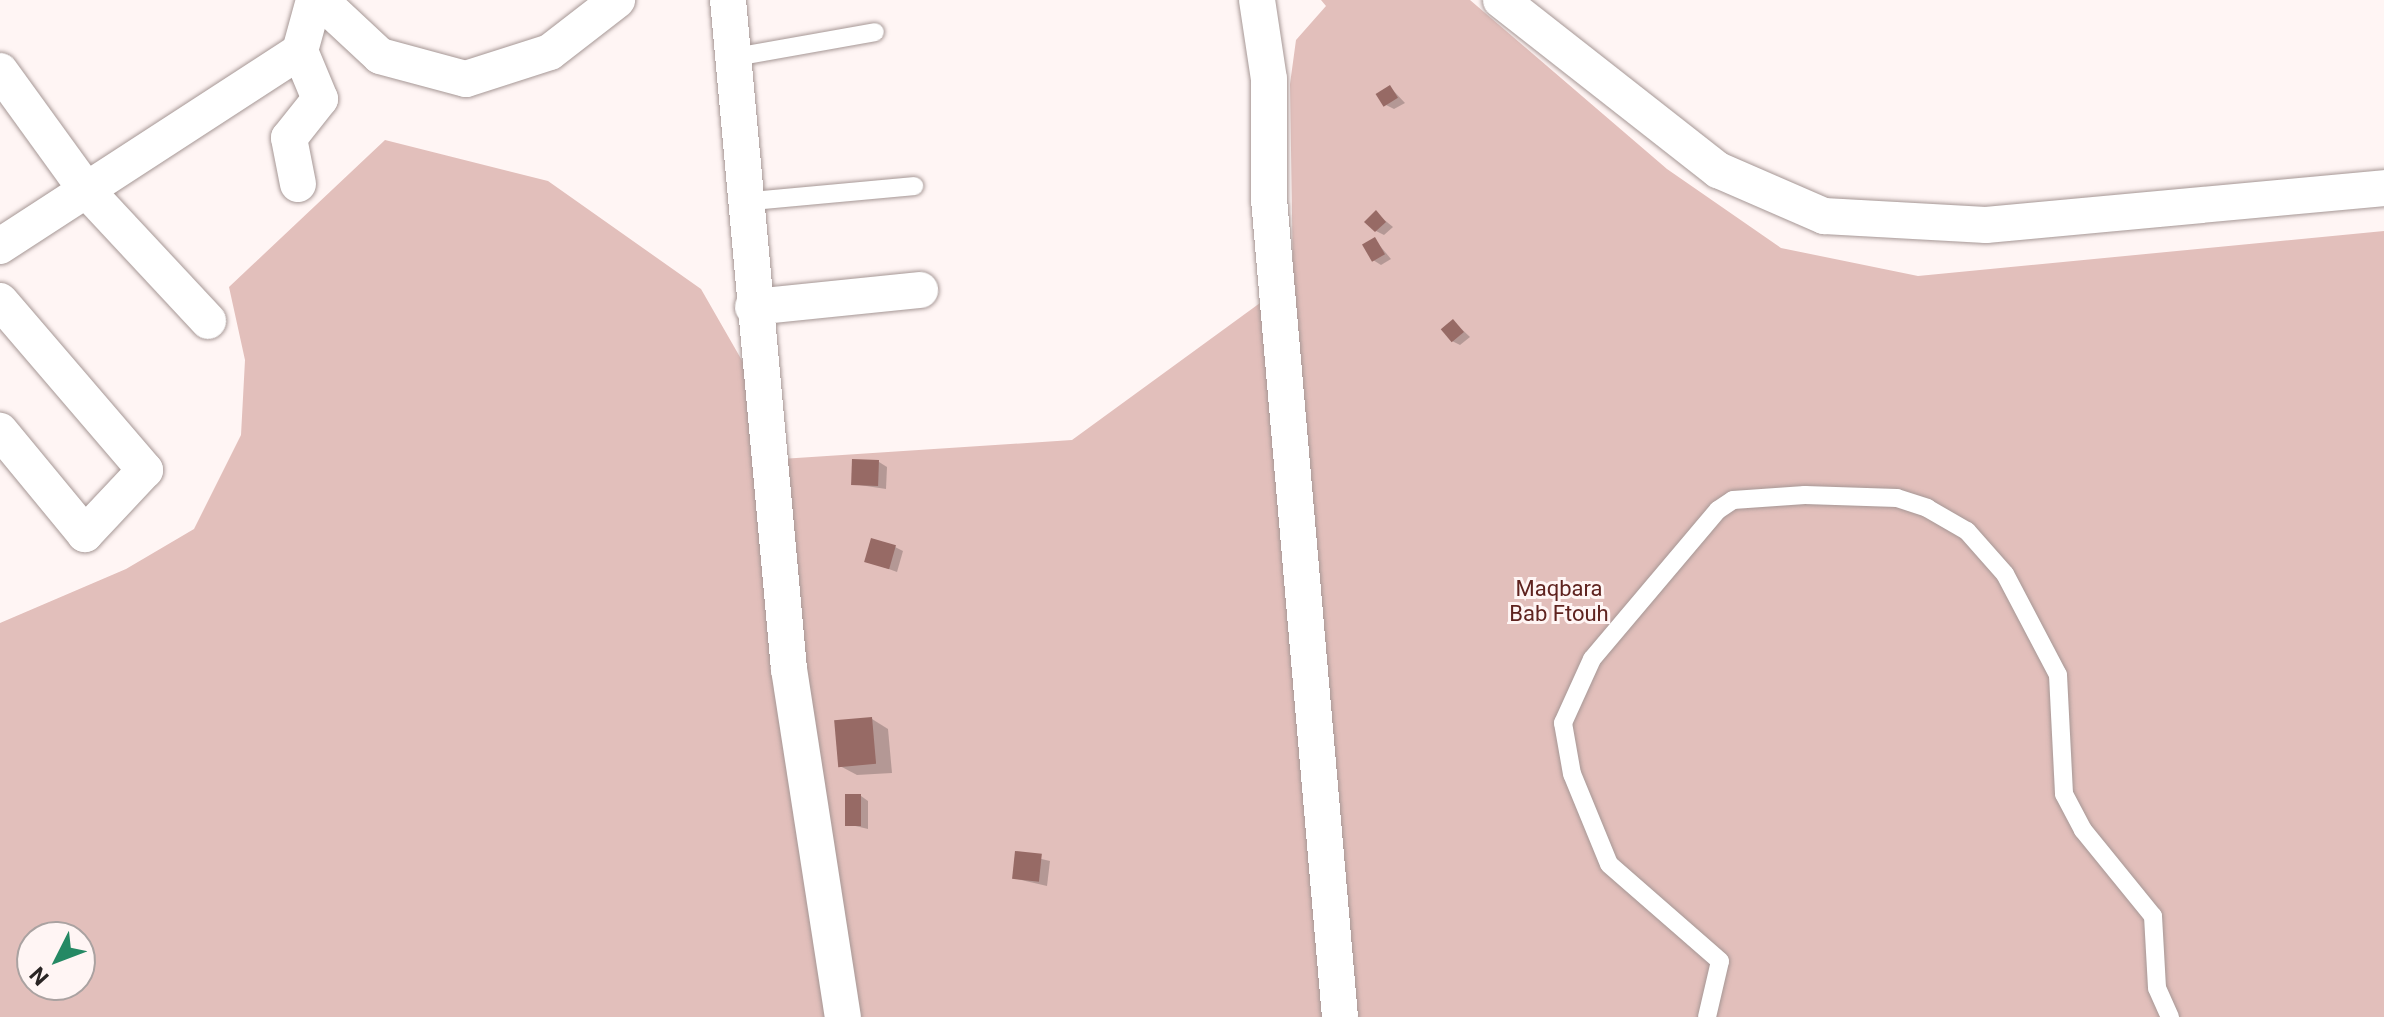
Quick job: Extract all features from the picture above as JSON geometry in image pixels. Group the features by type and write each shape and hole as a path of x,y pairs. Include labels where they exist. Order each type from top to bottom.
{"street":[{"path":"0,246 300,51 317,0 380,56 466,79 550,52 617,0"},
{"path":"728,0 735,57 742,202 789,669 843,1017"},
{"path":"1257,0 1267,58 1270,211 1340,1017"},
{"path":"1501,0 1718,170 1824,216 1986,225 2384,188"},
{"path":"298,184 289,138 320,99 300,51"},
{"path":"0,71 86,190 208,321"},
{"path":"753,307 920,290"},
{"path":"0,301 145,470 85,534 0,431"}],"lane":[{"path":"735,57 875,32"},
{"path":"742,202 914,186"},
{"path":"1707,1017 1720,961 1609,864 1572,774 1563,723 1592,659 1718,510 1733,500 1805,495 1897,498 1927,508 1967,531 2005,574 2058,675 2064,794 2083,830 2153,916 2157,988 2170,1017"}],"green space":[{"name":"Maqbara Bab Ftouh","path":"1321,0 1470,0 1667,169 1781,248 1918,276 2384,231 2384,1017 0,1017 0,623 126,569 194,529 241,435 245,360 229,287 385,140 548,181 701,289 744,364 752,461 1072,440 1293,279 1290,84 1296,40 1326,6"}],"building":[{"path":"1390,85 1398,98 1384,107 1376,94"},
{"path":"1376,210 1386,222 1375,232 1364,222"},
{"path":"1375,237 1385,254 1372,262 1362,244"},
{"path":"1453,319 1464,332 1452,342 1441,329"},
{"path":"852,459 879,460 878,486 851,485"},
{"path":"871,538 896,545 889,569 864,562"},
{"path":"872,717 876,764 838,767 834,720"},
{"path":"845,794 861,794 861,826 845,826"},
{"path":"1015,851 1042,854 1039,882 1012,879"}]}
